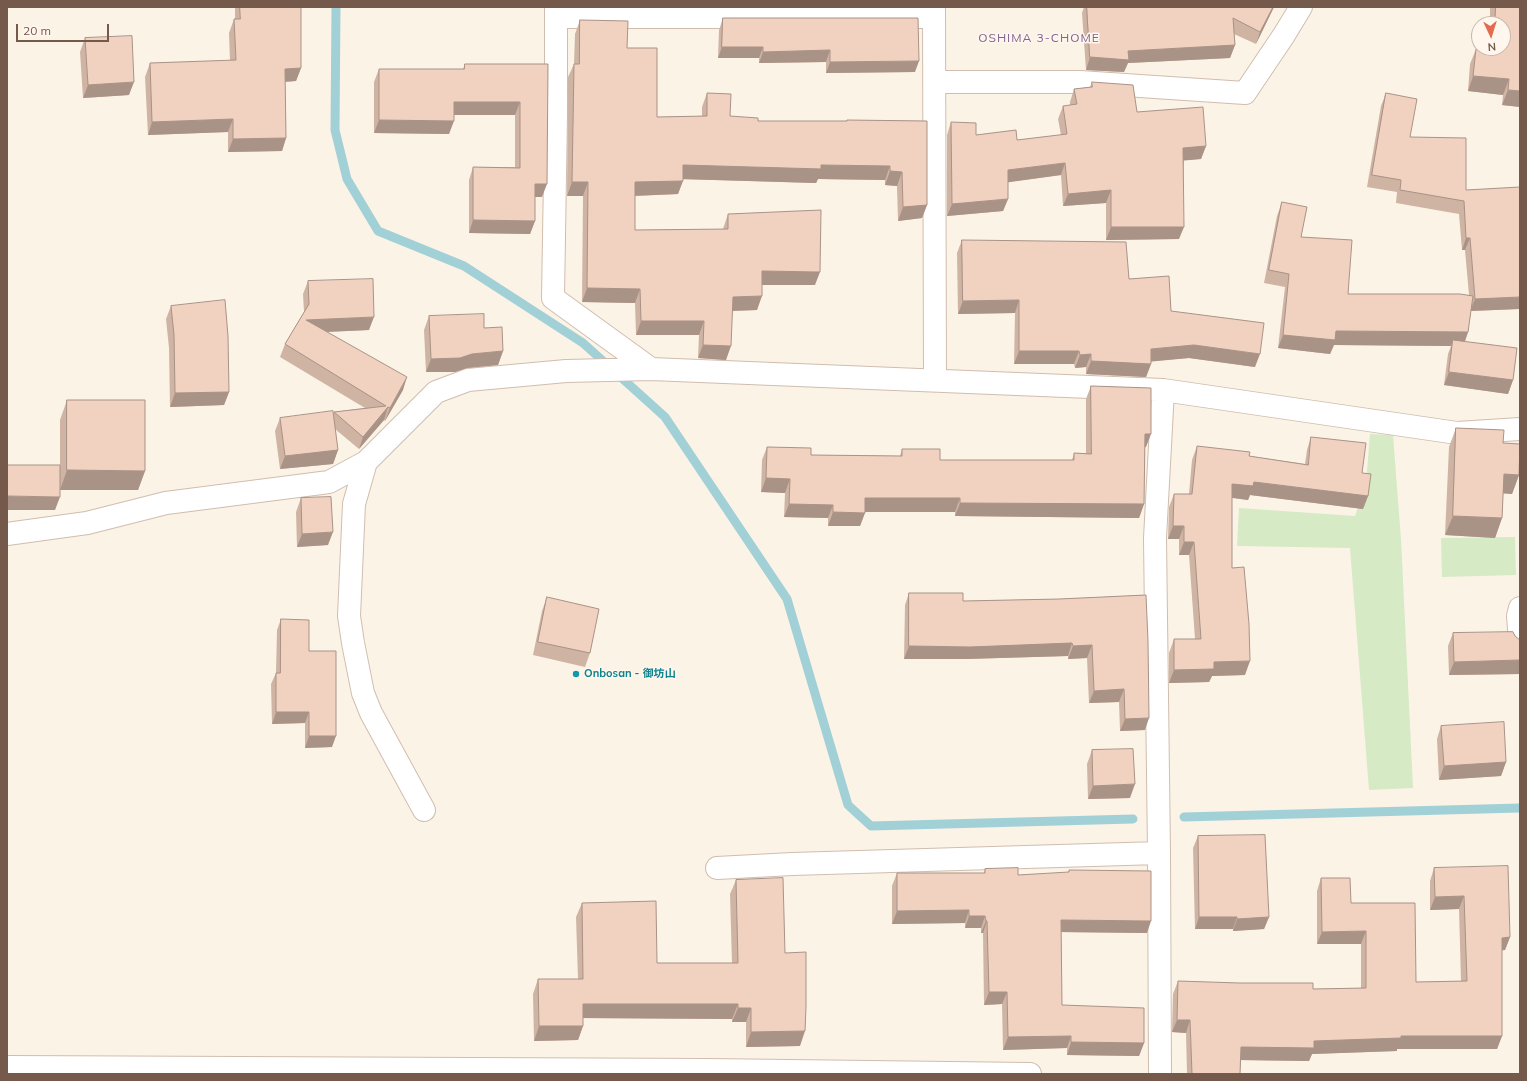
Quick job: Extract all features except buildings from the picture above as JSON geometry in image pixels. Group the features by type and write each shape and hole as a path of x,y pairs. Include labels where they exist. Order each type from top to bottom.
{"street":[{"path":"934,82 1080,82 1245,93 1284,35 1300,7"},
{"path":"651,369 553,298 556,12 934,12 935,380"},
{"path":"7,534 87,523 166,503 329,482 366,462 436,392 468,380 566,372 651,369 1163,390 1457,433 1520,428"},
{"path":"1160,1074 1155,538 1163,390"},
{"path":"366,462 354,504 349,616 353,643 362,692 371,713 424,810"},
{"path":"1520,608 1518,616 1520,642"},
{"path":"717,868 792,864 1159,853"},
{"path":"7,1067 709,1070 1030,1074"}],"green space":[{"path":"1370,434 1393,435 1401,539 1413,788 1369,790 1350,548 1237,546 1239,508 1355,516 1366,484"},
{"path":"1515,537 1516,575 1442,577 1441,538"}],"waterway":[{"path":"336,7 335,130 347,179 378,231 464,266 583,343 665,417 787,599 848,805 871,826 1133,819"},
{"path":"1184,817 1520,808"}],"place":[{"name":"Onbosan - 御坊山","path":"576,674"}],"district":[{"name":"OSHIMA 3-CHOME","path":"1039,38"}]}
